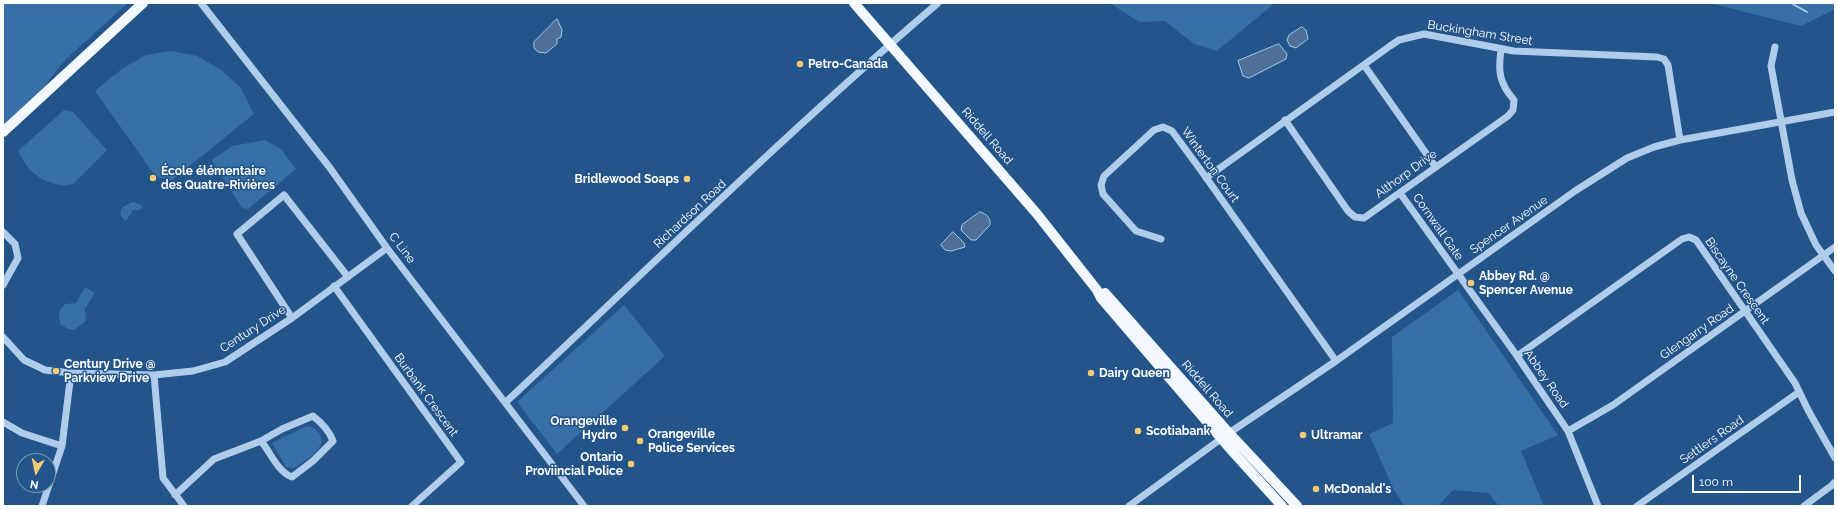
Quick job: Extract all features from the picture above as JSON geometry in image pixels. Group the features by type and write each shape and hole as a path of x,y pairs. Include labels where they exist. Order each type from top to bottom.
{"main road":[{"path":"3,132 143,3"},
{"name":"Riddell Road","path":"854,3 1037,214 1098,290 1101,298 1226,436 1297,506"},
{"name":"Riddell Road","path":"1226,436 1282,506"}],"street":[{"name":"C Line","path":"202,3 330,168 387,248 584,506"},
{"name":"Richardson Road","path":"506,402 712,208 890,44 938,3"},
{"name":"Buckingham Street","path":"1206,178 1285,120 1399,40 1424,34 1457,39 1501,50 1538,53 1657,57 1664,59 1668,65 1680,140"},
{"path":"1775,47 1771,66 1792,180 1801,213 1809,232 1823,256 1835,271"},
{"name":"Althorp Drive","path":"1285,120 1348,212 1354,217 1364,218 1435,166 1508,116 1513,110 1514,100 1505,90 1501,81 1501,50"},
{"path":"1364,65 1435,166"},
{"name":"Spencer Avenue","path":"1129,506 1226,436 1336,361 1610,167 1649,148 1680,140 1835,112"},
{"name":"Winterton Court","path":"1161,239 1136,231 1103,194 1101,185 1104,176 1154,130 1163,127 1172,131 1336,361"},
{"name":"Cornwall Gate","path":"1400,193 1458,275"},
{"path":"292,318 237,234 284,195 348,276"},
{"path":"3,232 15,244 18,258 3,285"},
{"name":"Biscayne Crescent","path":"1517,356 1682,239 1689,237 1696,240 1779,359 1835,458"},
{"name":"Glengarry Road","path":"1568,431 1613,405 1746,312 1835,247"},
{"name":"Century Drive","path":"3,337 24,360 45,370 71,373 154,375 193,371 226,362 292,318 387,248"},
{"name":"Abbey Road","path":"1458,275 1517,356 1568,431 1598,506"},
{"name":"Burbank Crescent","path":"334,286 461,462 412,506"},
{"path":"42,506 62,446 71,373"},
{"path":"154,375 163,478 184,506"},
{"name":"Settlers Road","path":"1638,506 1799,392"},
{"path":"175,495 214,459 261,441 287,426 313,416 322,423 333,441 313,461 292,477 285,474 276,465 269,451 261,441"},
{"path":"3,422 22,433 62,446"},
{"path":"1804,506 1835,482"}],"shaded area":[{"path":"3,3 128,3 66,59 3,138"},
{"path":"1110,3 1275,3 1217,51 1194,44 1165,21 1139,22"},
{"path":"1710,3 1835,3 1835,9 1801,26"},
{"path":"557,19 562,30 561,37 557,39 557,44 546,53 538,52 534,48 534,42"},
{"path":"1302,27 1306,30 1308,39 1296,48 1290,46 1287,40 1289,35"},
{"path":"1279,44 1287,54 1286,59 1249,78 1243,76 1238,61"},
{"path":"171,51 197,56 220,69 241,88 254,114 172,180 156,177 95,91 123,68 146,55"},
{"path":"64,110 73,112 107,150 74,183 69,185 58,185 42,179 32,172 24,163 18,151"},
{"path":"265,140 281,149 296,169 248,209 242,208 212,160 232,146"},
{"path":"133,202 141,205 142,207 140,210 133,210 126,221 121,216 121,211 123,207"},
{"path":"980,212 988,216 990,225 976,240 971,240 961,230 962,225"},
{"path":"953,232 964,243 965,247 951,251 945,250 941,245"},
{"path":"85,287 95,293 85,309 86,321 74,330 68,329 60,324 59,312 65,304 76,303"},
{"path":"1458,290 1558,435 1521,451 1544,506 1499,506 1488,493 1453,490 1438,506 1404,506 1393,488 1369,434 1393,423 1392,337"},
{"path":"624,305 665,356 557,454 517,402"},
{"path":"306,426 310,426 319,433 321,443 319,448 309,458 295,468 286,467 272,443"}],"waterway":[{"path":"1791,3 1807,12"}],"place":[{"name":"Petro-Canada","path":"800,64"},
{"name":"École élémentaire des Quatre-Rivières","path":"153,178"},
{"name":"Bridlewood Soaps","path":"687,179"},
{"name":"Abbey Rd. @ Spencer Avenue","path":"1471,283"},
{"name":"Century Drive @ Parkview Drive","path":"56,371"},
{"name":"Dairy Queen","path":"1091,373"},
{"name":"Orangeville Hydro","path":"625,428"},
{"name":"Scotiabank","path":"1138,431"},
{"name":"Ultramar","path":"1303,435"},
{"name":"Orangeville Police Services","path":"640,441"},
{"name":"Ontario Proviincial Police","path":"631,464"},
{"name":"McDonald's","path":"1316,489"}]}
